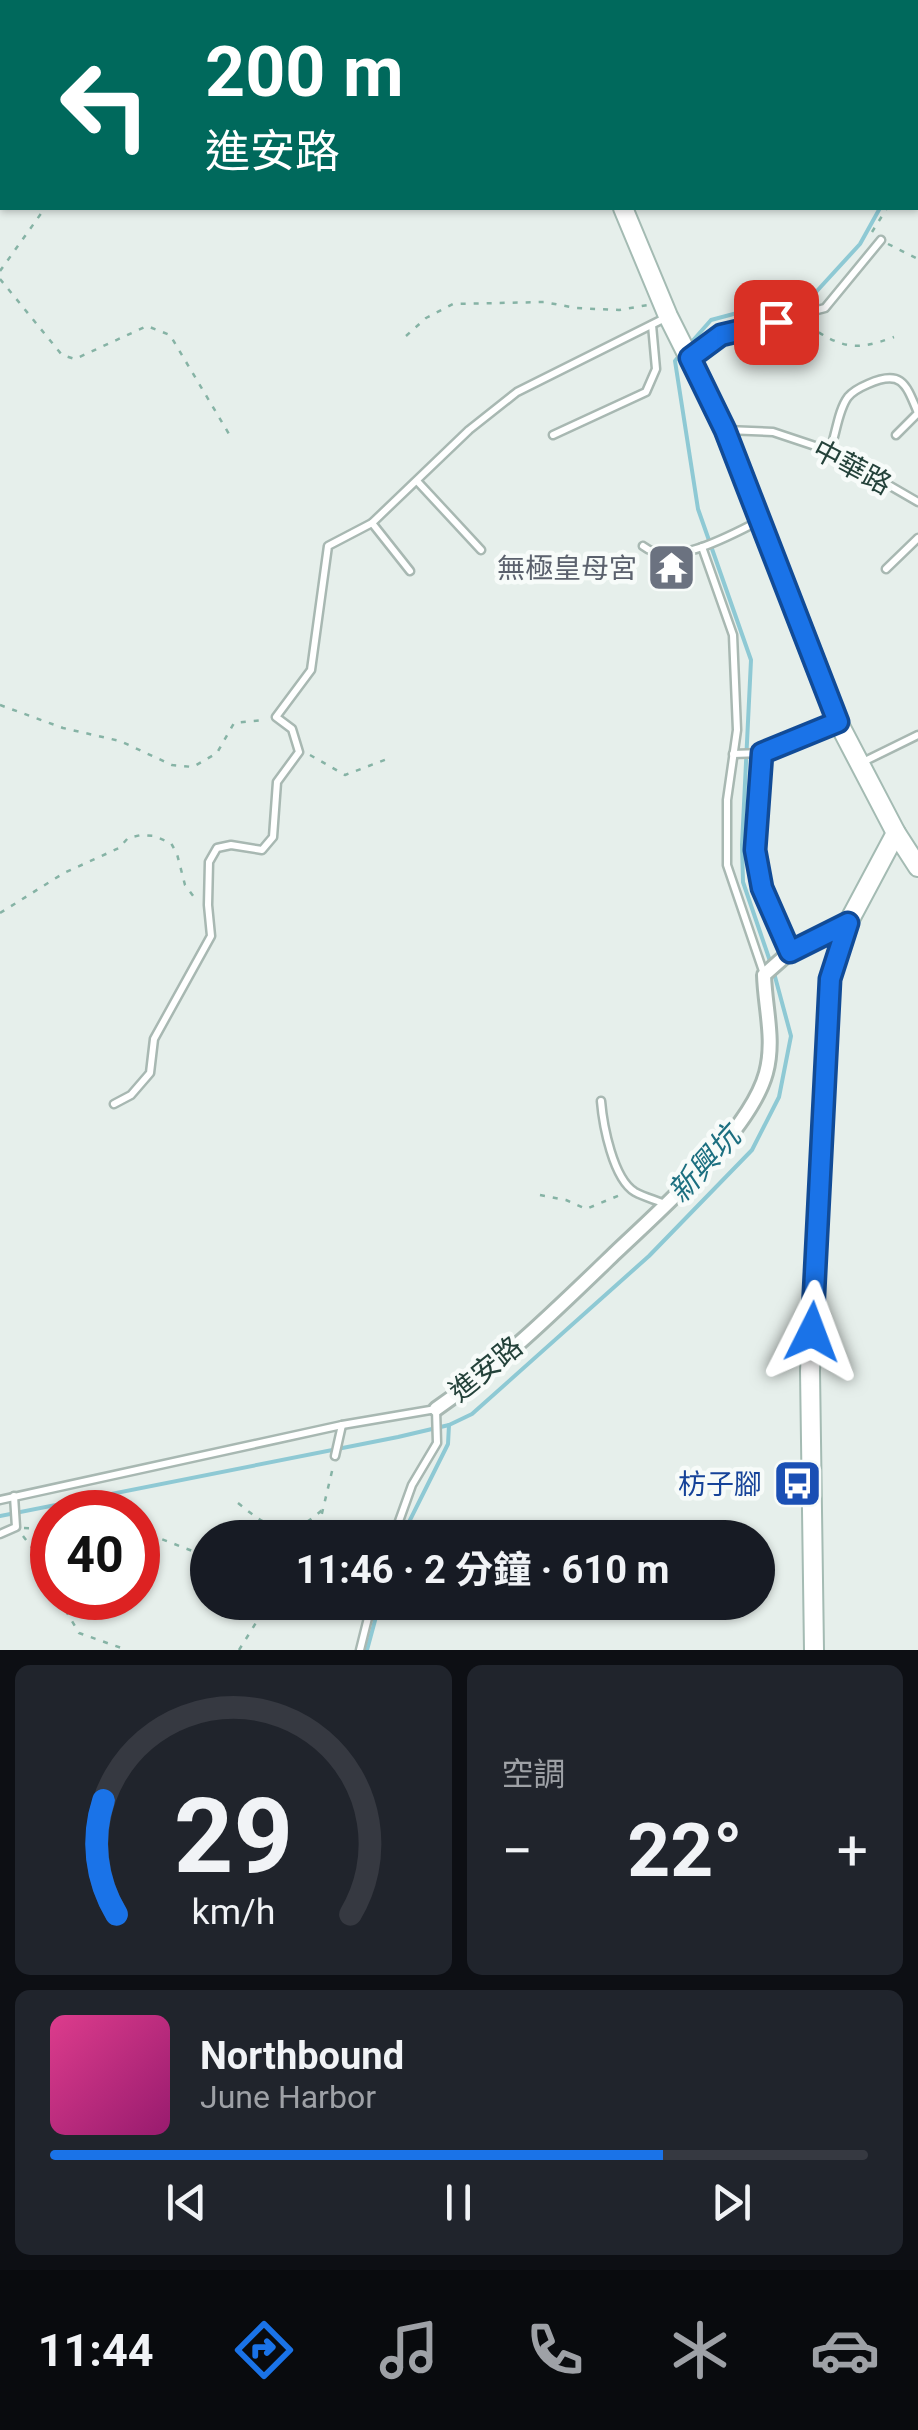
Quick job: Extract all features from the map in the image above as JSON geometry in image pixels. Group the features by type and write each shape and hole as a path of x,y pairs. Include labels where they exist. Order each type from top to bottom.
{"street":[{"path":"624,210 661,314 679,336 725,430 838,722 918,867"},
{"path":"814,1650 810,1371 830,979 848,923 896,833"},
{"path":"764,975 790,952 848,923"},
{"name":"進安路","path":"436,1409 476,1382 666,1204 734,1132 765,1078 772,1045 764,975"}],"lane":[{"path":"689,356 721,335 825,308 881,240"},
{"path":"552,435 646,392 656,369 661,314"},
{"path":"114,1104 131,1096 150,1072 154,1039 211,936 209,862 217,848 232,845 262,850 273,836 278,782 299,752 292,728 276,718 310,670 328,546 372,523 469,430 517,392 661,314"},
{"path":"830,451 848,396 890,377 907,386 918,413 896,435"},
{"name":"中華路","path":"725,430 773,432 830,451 918,502"},
{"path":"417,481 481,550"},
{"path":"643,546 650,551 672,553 702,547 760,520"},
{"path":"372,523 410,571"},
{"path":"886,569 918,538"},
{"path":"702,547 732,635 737,730 727,800 727,865 764,975"},
{"path":"734,754 762,753 838,722"},
{"path":"859,764 918,735"},
{"path":"762,753 755,850 762,888 790,952"},
{"path":"600,1101 612,1152 631,1190 666,1204"},
{"path":"399,1520 412,1484 436,1443 436,1409"},
{"name":"進安路","path":"0,1500 342,1425 436,1409"},
{"path":"335,1456 342,1425"},
{"path":"0,1534 16,1527 14,1496"},
{"path":"360,1650 368,1620"}],"path":[{"path":"0,271 44,210"},
{"path":"881,240 918,259"},
{"path":"0,279 62,354 76,359 147,326 170,335 232,439"},
{"path":"406,336 426,318 453,304 544,302 661,314"},
{"path":"797,317 817,332 850,347 864,348 894,337"},
{"path":"0,705 62,728 120,742 172,764 192,767 218,753 234,722 276,718"},
{"path":"299,752 315,756 345,775 387,759"},
{"path":"0,913 64,872 119,848 128,838 141,836 171,843 185,885 198,902 208,905"},
{"path":"540,1195 586,1209 631,1190"},
{"path":"320,1520 335,1456"},
{"path":"238,1504 264,1525 280,1529 294,1529 322,1510"},
{"path":"16,1527 30,1528"},
{"path":"16,1527 30,1545"},
{"path":"160,1538 190,1550"},
{"path":"71,1620 78,1633 127,1650"},
{"path":"239,1650 257,1620"}],"waterway":[{"name":"新興坑","path":"689,345 711,320 816,292 860,244 879,210"},
{"name":"新興坑","path":"679,356 675,361 698,509 751,660 743,882 771,964"},
{"name":"新興坑","path":"0,1516 398,1437 449,1425 472,1414 649,1256 752,1150 779,1097 791,1036 774,973"},
{"path":"410,1520 448,1444 449,1425"},
{"path":"367,1650 375,1620"}],"place":[{"name":"無極皇母宮","path":"672,568"},
{"name":"枋子腳","path":"797,1484"}],"route":[{"path":"776,322 721,335 690,358 725,430 838,722 762,753 755,850 762,888 790,952 848,923 830,979 812,1332"}]}
